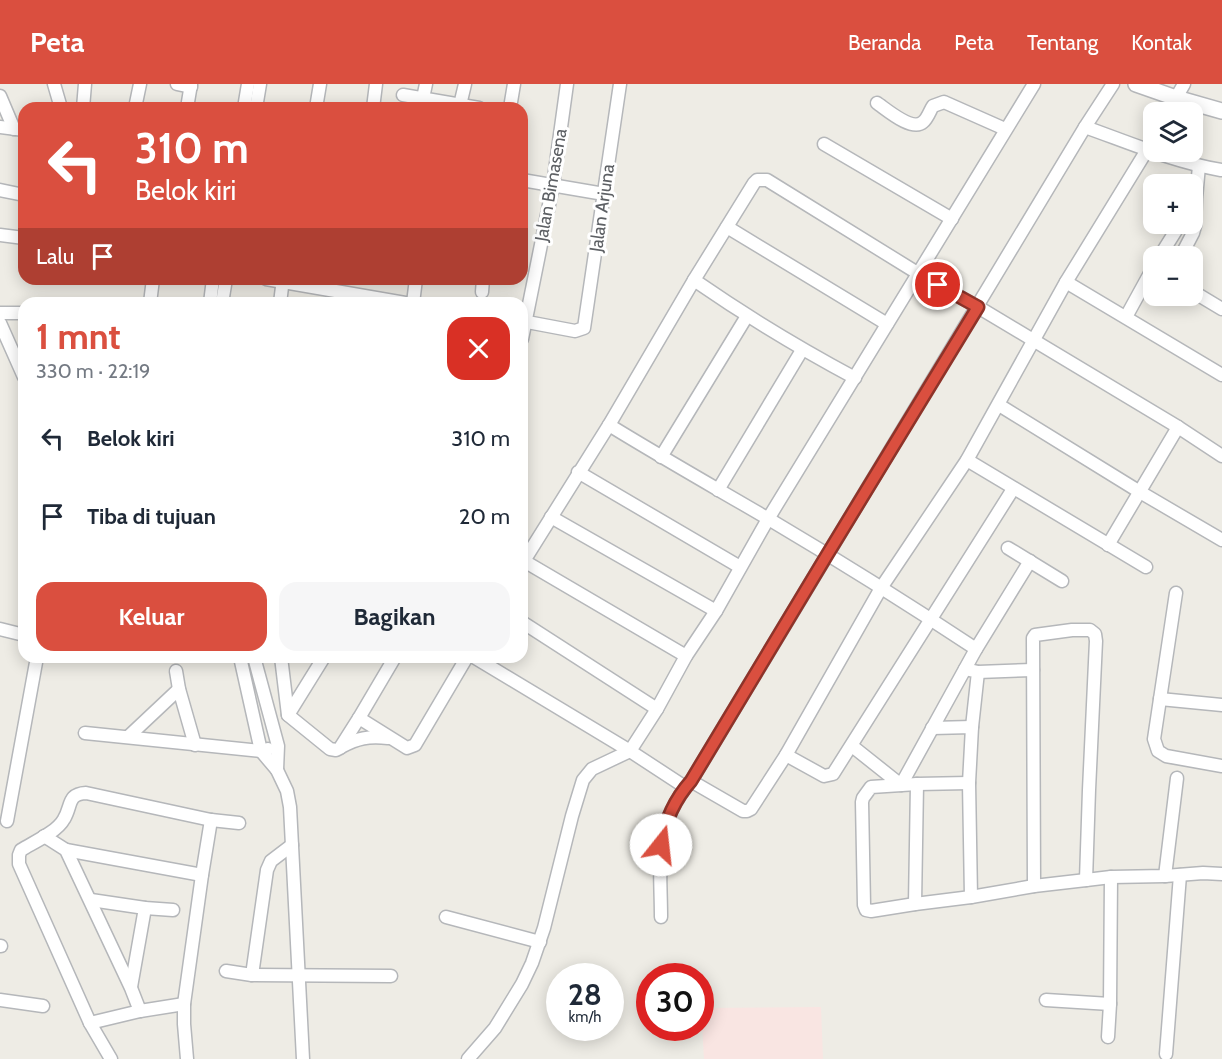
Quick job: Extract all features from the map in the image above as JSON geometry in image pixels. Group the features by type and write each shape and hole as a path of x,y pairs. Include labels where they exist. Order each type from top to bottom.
{"street":[{"path":"54,84 59,102"},
{"path":"84,102 85,84"},
{"path":"136,102 140,84"},
{"path":"177,84 191,85 188,102"},
{"path":"245,102 248,84"},
{"path":"257,102 260,84"},
{"path":"317,102 320,84"},
{"path":"374,102 376,84"},
{"path":"423,98 426,84"},
{"path":"461,102 465,84"},
{"path":"511,102 514,84"},
{"name":"Jalan Bimasena","path":"528,302 553,185 567,84"},
{"name":"Jalan Arjuna","path":"528,322 575,331 584,328 620,84"},
{"path":"468,1059 495,1028 522,984 540,942 583,780 592,769 630,751 657,709 686,656 716,611 768,519 1034,84"},
{"path":"661,917 661,845 664,828 672,810 1113,84"},
{"path":"1136,84 1222,111"},
{"path":"1176,98 1184,84"},
{"path":"403,94 444,102"},
{"path":"0,96 18,128"},
{"path":"877,103 910,124 916,125 924,122 933,105 944,102 1005,129"},
{"path":"0,127 18,130"},
{"path":"1085,127 1143,149"},
{"path":"824,144 952,219"},
{"path":"484,663 688,784 742,811 751,809 786,755 881,588 968,460 1066,282 1143,157"},
{"path":"1186,162 1221,170"},
{"path":"1198,174 1199,166"},
{"path":"528,555 757,180 767,180 919,274 1178,427 1222,456"},
{"path":"528,181 604,194"},
{"path":"0,190 18,194"},
{"path":"727,227 887,324"},
{"path":"0,235 18,237"},
{"path":"694,280 802,350 855,378"},
{"path":"1066,282 1222,375"},
{"path":"305,285 372,297"},
{"path":"1126,317 1143,286"},
{"path":"1203,298 1222,309"},
{"path":"0,313 18,314"},
{"path":"661,457 747,316"},
{"path":"0,322 18,362"},
{"path":"718,490 802,350"},
{"path":"999,405 1222,540"},
{"path":"609,425 827,555 976,649"},
{"path":"1108,545 1178,427"},
{"path":"968,460 1146,567"},
{"path":"578,472 740,567"},
{"path":"786,755 824,776 833,774 1013,489"},
{"path":"551,517 716,611"},
{"path":"1008,548 1062,581"},
{"path":"971,897 969,783 972,727 971,670 976,649 1030,561"},
{"path":"528,566 686,656"},
{"path":"1176,593 1154,739 1158,751 1166,756 1222,766"},
{"path":"528,626 657,709"},
{"path":"0,629 18,633"},
{"path":"1034,886 1032,641 1034,636 1072,630 1090,630 1094,632 1096,641 1086,880"},
{"path":"7,821 36,663"},
{"path":"241,663 261,751 278,770 290,807 303,1059"},
{"path":"256,663 278,746 278,770"},
{"path":"282,663 288,715 330,749 336,750 369,736 392,738"},
{"path":"288,715 320,663"},
{"path":"340,748 391,663"},
{"path":"359,718 408,748 415,745 463,663"},
{"path":"971,670 1033,670"},
{"path":"901,784 932,728 971,670"},
{"path":"176,671 195,745"},
{"path":"129,736 179,689"},
{"path":"1160,699 1222,703"},
{"path":"932,728 972,727"},
{"path":"85,733 261,751 278,746"},
{"path":"852,746 901,784"},
{"path":"1165,876 1177,778"},
{"path":"969,783 871,787 862,802 864,905 866,910 1086,880 1203,873 1222,874"},
{"path":"915,904 918,784"},
{"path":"111,1059 90,1023 19,864 21,850 57,827 64,819 74,796 82,794 211,820 238,823"},
{"path":"187,1059 184,1004 211,820"},
{"path":"44,836 66,850 202,875"},
{"path":"252,975 267,870 271,861 292,845"},
{"path":"66,850 91,900 140,1011"},
{"path":"1166,1054 1180,875"},
{"path":"1108,1037 1112,878"},
{"path":"91,900 173,910"},
{"path":"131,988 145,908"},
{"path":"446,917 540,942"},
{"path":"226,971 252,975 391,976"},
{"path":"0,1000 43,1006"},
{"path":"1046,1000 1110,1004"},
{"path":"90,1023 140,1011 184,1004"}],"shaded area":[{"path":"821,1007 823,1059 704,1059 703,1041 714,1041 714,1008"}],"route":[{"path":"661,845 664,828 672,810 978,307 938,285"}]}
